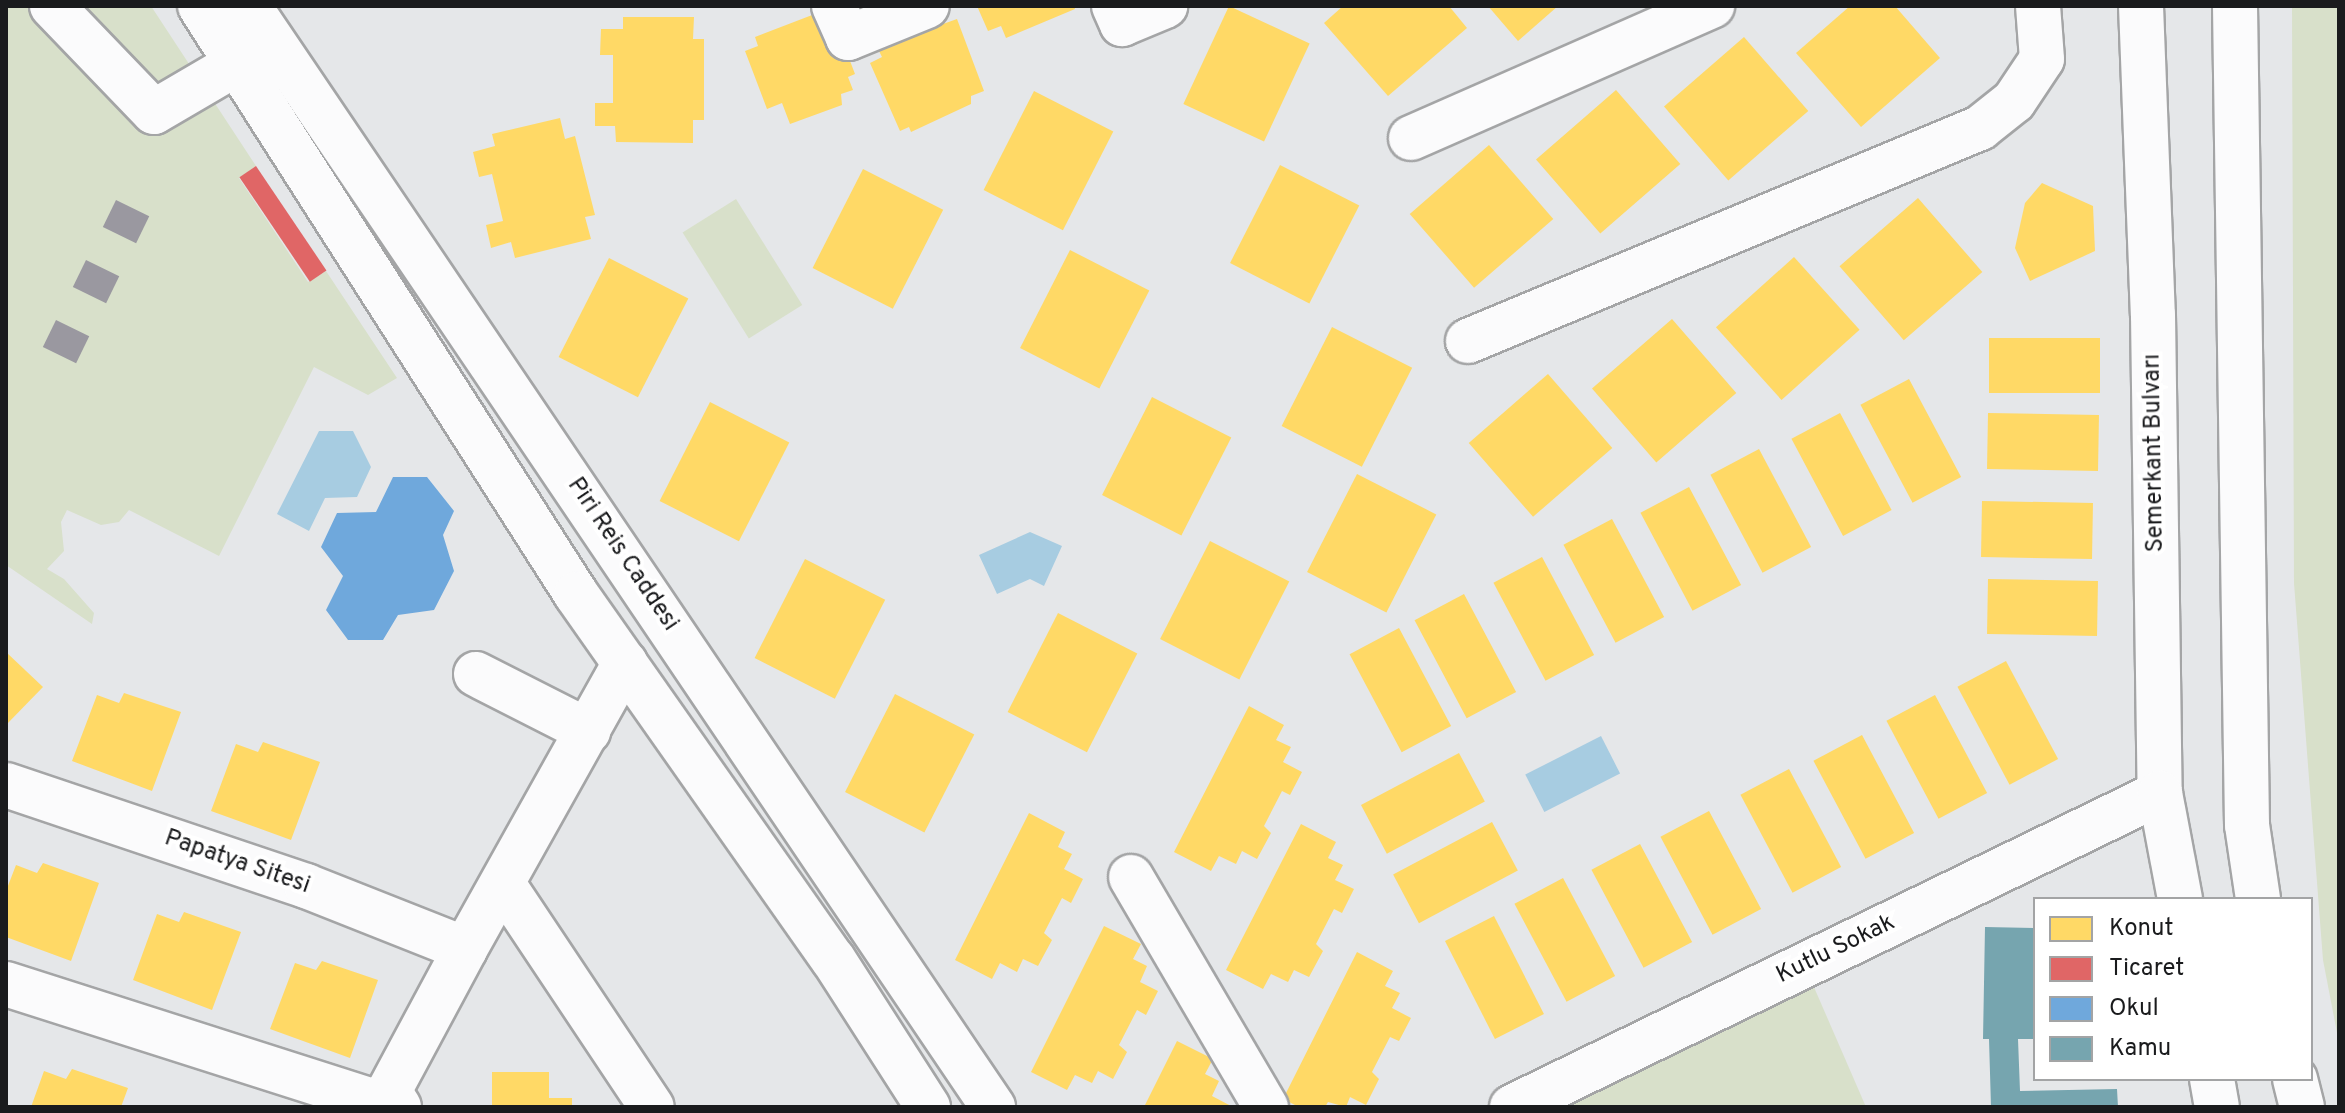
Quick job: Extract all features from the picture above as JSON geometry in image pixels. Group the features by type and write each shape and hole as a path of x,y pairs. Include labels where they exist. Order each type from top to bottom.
{"street":[{"path":"52,6 154,112 236,64"},
{"path":"200,6 625,663 833,959 928,1107"},
{"name":"Piri Reis Caddesi","path":"249,6 993,1107"},
{"path":"834,6 848,38 927,6"},
{"path":"1114,6 1122,24 1165,6"},
{"path":"1411,138 1712,6"},
{"path":"1468,341 1980,128 2014,101 2042,59 2038,6"},
{"name":"Semerkant Bulvarı","path":"2141,6 2153,315 2160,793 2180,897"},
{"path":"2235,6 2247,825 2258,897"},
{"path":"6,984 388,1102 465,949 625,663"},
{"path":"476,674 588,731"},
{"name":"Papatya Sitesi","path":"6,785 306,886 465,949"},
{"name":"Kutlu Sokak","path":"1520,1105 2160,793"},
{"path":"1131,877 1266,1107"},
{"path":"503,884 652,1107"},
{"path":"2212,1081 2217,1107"},
{"path":"2296,1081 2302,1107"}],"green space":[{"path":"6,6 151,6 256,166 239,178 308,282 326,271 397,378 368,395 314,367 219,556 129,510 119,522 101,525 67,510 61,522 64,551 47,569 64,579 94,613 92,624 6,565"},
{"path":"2292,6 2339,6 2339,1043 2323,960 2294,583"},
{"path":"736,199 802,305 749,338 683,232"},
{"path":"1810,978 1866,1107 1569,1107"}],"water":[{"path":"319,431 353,431 371,467 357,497 325,498 309,531 277,514"},
{"path":"1030,532 1062,546 1044,586 1030,579 997,594 979,555"},
{"path":"1601,736 1620,773 1544,812 1525,775"}],"building: Konut":[{"path":"977,6 1074,6 1075,9 1006,38 1001,26 988,31"},
{"path":"1229,6 1310,44 1264,141 1183,104"},
{"path":"1343,6 1449,6 1467,28 1388,96 1324,23"},
{"path":"1488,6 1558,6 1518,41"},
{"path":"1850,6 1895,6 1940,58 1861,127 1796,53"},
{"path":"820,12 834,19 855,74 848,77 853,90 841,94 842,105 790,124 782,103 767,109 745,51 758,46 755,37"},
{"path":"623,17 694,17 693,39 704,39 704,120 693,120 693,143 616,142 615,126 595,126 595,103 613,103 613,55 600,55 601,29 623,29"},
{"path":"937,17 943,24 957,19 984,91 971,96 971,104 911,132 909,127 900,131 870,63 882,57 876,45"},
{"path":"1744,37 1808,111 1728,181 1664,107"},
{"path":"1616,90 1680,164 1600,234 1536,160"},
{"path":"1034,91 1113,131 1063,230 984,190"},
{"path":"560,118 565,139 575,136 595,215 585,217 591,239 515,258 511,242 491,248 486,225 503,221 492,174 479,177 473,152 495,146 492,134"},
{"path":"1489,145 1553,219 1474,288 1410,214"},
{"path":"1280,165 1359,205 1309,303 1230,263"},
{"path":"863,169 943,210 893,309 813,268"},
{"path":"2042,183 2093,206 2095,251 2030,281 2015,248 2025,203"},
{"path":"1918,198 1982,272 1904,340 1840,266"},
{"path":"1070,250 1149,290 1099,388 1020,348"},
{"path":"1794,257 1860,330 1782,400 1716,327"},
{"path":"609,258 688,298 638,397 559,357"},
{"path":"1672,319 1736,393 1656,463 1592,389"},
{"path":"1332,327 1412,368 1362,467 1282,426"},
{"path":"1989,338 2100,338 2100,393 1989,393"},
{"path":"1548,374 1612,448 1533,517 1469,443"},
{"path":"1909,379 1961,477 1913,503 1860,405"},
{"path":"1152,397 1231,437 1181,535 1102,495"},
{"path":"710,402 789,442 739,541 660,501"},
{"path":"1840,413 1892,510 1843,536 1791,439"},
{"path":"1988,413 2099,415 2098,471 1987,469"},
{"path":"1759,449 1811,547 1763,573 1710,475"},
{"path":"1357,474 1436,514 1386,612 1307,572"},
{"path":"1689,487 1741,585 1693,611 1640,513"},
{"path":"1982,501 2093,503 2092,559 1981,557"},
{"path":"1612,519 1664,617 1616,643 1563,545"},
{"path":"1210,541 1289,581 1239,679 1160,639"},
{"path":"1542,557 1594,655 1546,681 1493,583"},
{"path":"805,559 885,600 835,699 755,658"},
{"path":"1988,579 2098,581 2097,636 1987,634"},
{"path":"1464,594 1516,692 1467,718 1415,620"},
{"path":"1058,613 1137,653 1087,752 1008,712"},
{"path":"1399,628 1451,726 1402,752 1350,654"},
{"path":"6,652 43,687 6,725"},
{"path":"2006,661 2058,759 2010,785 1957,687"},
{"path":"124,693 181,712 152,791 72,761 97,695 119,703"},
{"path":"895,694 974,734 924,832 845,792"},
{"path":"1935,695 1987,793 1939,819 1886,721"},
{"path":"1249,706 1284,725 1276,740 1291,747 1283,762 1302,772 1290,795 1282,791 1264,826 1271,833 1257,859 1242,851 1236,864 1219,856 1211,871 1174,852"},
{"path":"1862,735 1914,833 1866,859 1813,761"},
{"path":"263,742 320,762 291,840 211,811 236,744 258,752"},
{"path":"1459,753 1485,802 1387,854 1361,805"},
{"path":"1789,769 1841,867 1793,893 1740,795"},
{"path":"1709,811 1761,909 1713,935 1660,837"},
{"path":"1029,813 1065,832 1058,847 1072,854 1064,869 1083,879 1071,903 1062,898 1044,933 1052,940 1038,966 1023,959 1017,972 1000,963 992,979 955,960"},
{"path":"1492,822 1518,871 1419,923 1393,875"},
{"path":"1301,824 1336,842 1328,858 1343,865 1335,880 1354,889 1342,913 1334,909 1316,944 1323,951 1309,977 1294,970 1288,982 1271,974 1263,989 1226,970"},
{"path":"1640,844 1692,942 1644,968 1591,870"},
{"path":"43,863 99,883 71,961 6,937 6,891 16,865 37,873"},
{"path":"1563,878 1615,976 1567,1002 1514,904"},
{"path":"184,912 241,932 212,1010 133,980 157,914 179,922"},
{"path":"1494,916 1544,1014 1495,1039 1445,941"},
{"path":"1104,926 1141,944 1133,959 1147,966 1140,982 1158,991 1146,1015 1137,1010 1119,1045 1127,1052 1113,1079 1098,1071 1092,1083 1075,1075 1067,1090 1031,1072"},
{"path":"1357,952 1393,971 1385,986 1400,993 1392,1008 1411,1018 1399,1041 1390,1037 1372,1072 1379,1079 1366,1105 1350,1097 1346,1107 1328,1102 1325,1107 1299,1107 1283,1099"},
{"path":"322,961 378,980 350,1058 270,1029 295,963 316,970"},
{"path":"1177,1041 1213,1059 1205,1074 1219,1081 1212,1096 1233,1107 1144,1107"},
{"path":"72,1069 128,1088 121,1107 31,1107 44,1071 66,1079"},
{"path":"492,1072 549,1072 549,1098 572,1098 572,1107 492,1107"}],"building: Ticaret":[{"path":"256,166 326,270 310,282 239,177"}],"building: Okul":[{"path":"393,477 427,477 454,511 443,535 454,571 434,610 398,615 383,640 348,640 326,610 343,576 321,547 337,513 376,512"}],"building: Kamu":[{"path":"1985,927 2033,928 2033,1039 2018,1039 2020,1091 2117,1089 2118,1107 1991,1107 1989,1039 1983,1039"}],"building: Diğer":[{"path":"116,200 149,216 136,243 103,227"},
{"path":"86,260 119,276 106,303 73,287"},
{"path":"56,320 89,336 76,363 43,347"}]}
